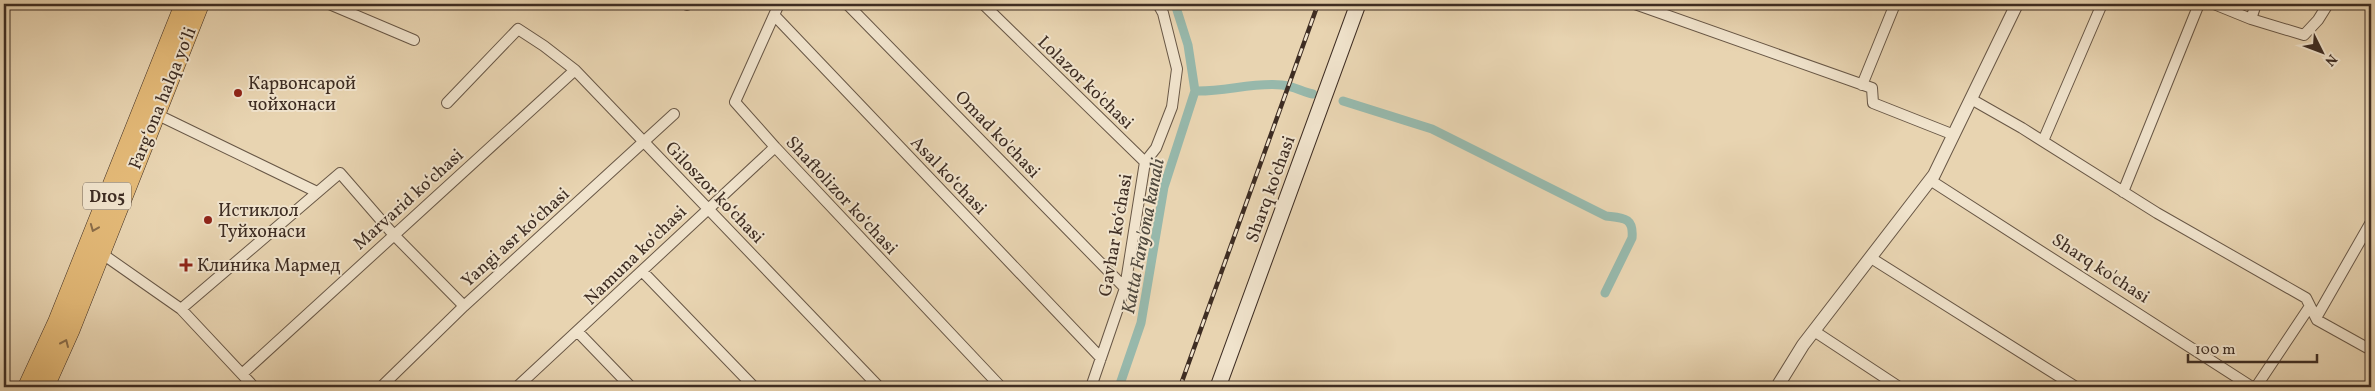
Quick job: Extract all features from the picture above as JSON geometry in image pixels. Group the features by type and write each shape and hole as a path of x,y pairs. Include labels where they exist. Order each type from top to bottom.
{"highway":[{"name":"Farg‘ona halqa yo‘li","path":"27,387 57,322 184,4"},
{"name":"Farg‘ona halqa yo‘li","path":"47,387 200,4"}],"main road":[{"name":"Sharq ko'chasi","path":"1218,387 1358,4"}],"street":[{"path":"329,4 414,40"},
{"name":"Shaftolizor koʻchasi","path":"779,4 735,102 1001,387"},
{"name":"Omad ko'chasi","path":"847,4 1125,288"},
{"name":"Lolazor ko'chasi","path":"983,4 1145,162"},
{"name":"Gavhar koʻchasi","path":"1091,387 1125,288 1145,162 1156,148 1172,107 1177,69 1163,13 1158,4"},
{"path":"1634,4 1872,88 1873,103 1954,135"},
{"path":"1862,85 1895,4"},
{"path":"1777,387 1814,332 1930,180 1954,135 2017,4"},
{"path":"2043,141 2102,4"},
{"path":"2123,192 2199,4"},
{"path":"2214,4 2251,19 2304,35 2318,20 2328,4"},
{"path":"2251,19 2256,4"},
{"name":"Asal koʻchasi","path":"774,16 1101,358"},
{"name":"Giloszor koʻchasi","path":"446,103 518,29 544,46 575,70 879,387"},
{"name":"Marvarid koʻchasi","path":"242,374 575,70"},
{"path":"1971,99 2043,141 2123,192 2306,298 2316,318 2371,350"},
{"path":"156,114 317,192"},
{"name":"Yangi asr koʻchasi","path":"381,387 464,306 674,114"},
{"name":"Namuna koʻchasi","path":"517,387 708,207 775,147"},
{"path":"181,309 340,173 394,234 464,306"},
{"name":"Sharq ko'chasi","path":"1930,180 2252,387"},
{"path":"2316,318 2371,222"},
{"path":"101,253 181,309 254,387"},
{"path":"1870,258 2076,387"},
{"path":"642,271 754,387"},
{"path":"2256,387 2310,306"},
{"path":"577,331 631,387"},
{"path":"1814,332 1899,387"}],"waterway":[{"name":"Katta Farg'ona kanali","path":"1119,387 1141,323 1164,187 1195,91 1188,45 1175,4"},
{"path":"1195,91 1271,84 1286,86 1313,94"},
{"path":"1343,101 1432,129 1606,216 1622,218 1629,222 1632,238 1605,293"}],"railway":[{"path":"1180,387 1318,4"}],"place":[{"name":"Карвонсарой чойхонаси","path":"238,93"},
{"name":"Истиклол Туйхонаси","path":"208,220"},
{"name":"Клиника Мармед","path":"186,265"}]}
